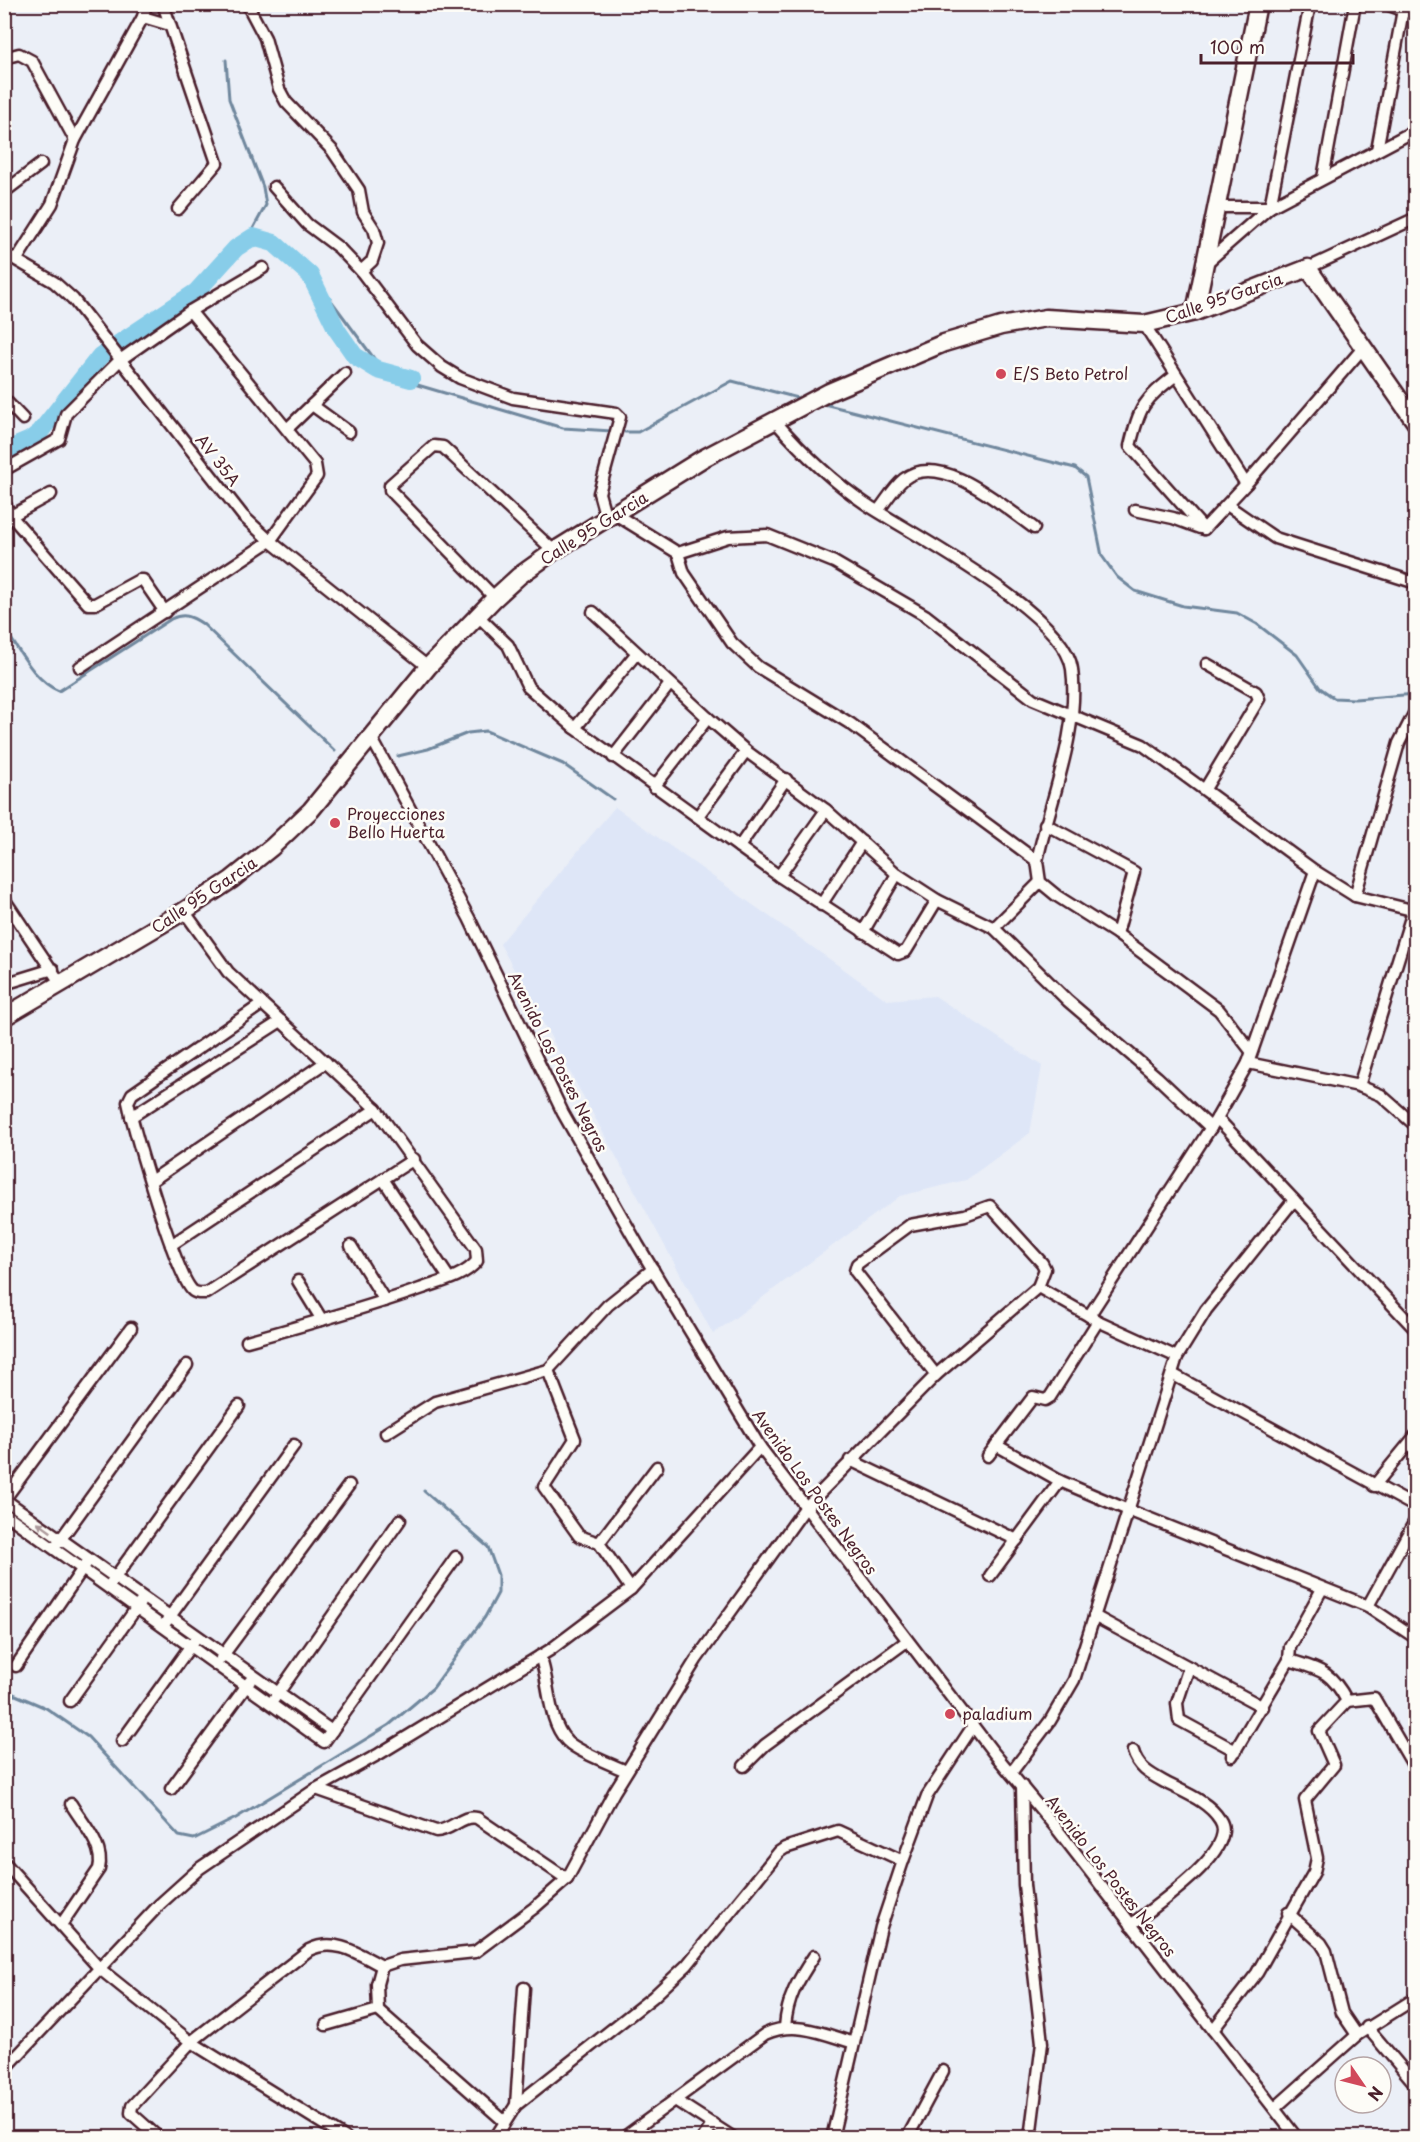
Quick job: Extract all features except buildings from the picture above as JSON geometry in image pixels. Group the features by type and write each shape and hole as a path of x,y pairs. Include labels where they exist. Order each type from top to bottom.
{"street":[{"path":"17,258 52,204 75,140 142,17 146,4"},
{"path":"163,4 217,163 178,209"},
{"path":"247,4 265,38 279,89 286,102 325,140 356,184 363,212 374,229 378,243 372,261 361,271"},
{"path":"1195,312 1258,4"},
{"path":"1269,207 1310,4"},
{"path":"1323,178 1355,4"},
{"path":"1386,4 1416,15"},
{"path":"1403,10 1414,4"},
{"path":"1377,150 1403,10"},
{"path":"142,17 170,25"},
{"path":"4,58 19,54 32,61 75,140"},
{"path":"1204,265 1269,207 1416,130"},
{"path":"4,192 41,164"},
{"path":"274,187 307,224 339,248 361,271 417,345 452,374 513,398 616,413 620,417 599,494 611,516 678,553 684,573 732,643 758,667 850,724 1037,861"},
{"path":"1216,207 1269,207"},
{"path":"1416,218 1308,268 1416,423"},
{"name":"AV 35A","path":"4,253 17,258 54,282 73,299 243,516 270,541 428,667"},
{"path":"4,470 59,439 66,414 118,356 263,268"},
{"name":"Calle 95 Garcia","path":"4,1017 57,977 184,911 229,882 272,847 311,810 428,667 519,576 554,551 702,459 829,392 944,343 1000,326 1046,318 1144,324 1195,312 1308,268"},
{"path":"80,667 270,541 317,476 315,464 190,311"},
{"path":"1144,324 1246,484"},
{"path":"1204,529 1246,484 1363,348"},
{"path":"287,429 345,373"},
{"path":"1176,375 1147,398 1137,420 1130,446 1204,529"},
{"path":"4,399 22,419"},
{"path":"312,405 349,432"},
{"path":"775,421 797,446 864,503 1030,609 1057,641 1072,667 1073,714 1037,861 1040,882 1057,896 1117,934 1219,1010 1251,1051"},
{"path":"495,598 390,490 390,485 434,446 443,447 554,551"},
{"path":"879,511 904,479 922,470 939,470 970,484 1034,528"},
{"path":"12,516 51,494"},
{"path":"4,502 12,516 88,604 95,604 143,580 165,612"},
{"path":"1227,505 1275,538 1416,583"},
{"path":"1135,510 1173,518 1204,529"},
{"path":"678,553 728,537 767,535 834,562 926,615 1033,699 1143,745 1315,871 1355,896 1414,911 1359,1086"},
{"path":"593,612 636,654 746,751 826,810 897,874 937,900 994,928 1068,1001 1157,1077 1211,1128"},
{"path":"478,617 508,645 528,687 575,728 779,876 863,932 902,954 937,900"},
{"path":"575,728 636,654"},
{"path":"1205,789 1259,699 1256,692 1207,664"},
{"path":"614,757 670,684"},
{"path":"1355,896 1399,743 1416,710"},
{"path":"654,787 708,718"},
{"name":"Avenido Los Postes Negros","path":"371,737 469,918 563,1113 652,1269 760,1447 973,1726 1297,2138"},
{"path":"698,816 746,751"},
{"path":"739,846 786,779"},
{"path":"779,876 826,810"},
{"path":"1045,824 1134,872 1117,934"},
{"path":"821,905 862,843"},
{"path":"988,1456 1033,1397 1048,1399 1248,1063 1315,871"},
{"path":"863,932 897,874"},
{"path":"994,928 1040,882"},
{"path":"4,899 57,977 4,984"},
{"path":"184,911 217,959 262,1004 376,1109 414,1159 476,1249 477,1261 471,1268 449,1278 385,1301 247,1341"},
{"path":"262,1004 132,1094 128,1102 171,1245 191,1290 198,1294 206,1293 414,1159"},
{"path":"131,1117 281,1021"},
{"path":"151,1181 326,1062"},
{"path":"1248,1063 1359,1086 1380,1095 1416,1126"},
{"path":"171,1245 376,1109"},
{"path":"1217,1118 1416,1330"},
{"path":"383,1179 449,1278"},
{"path":"1011,1773 1050,1721 1074,1680 1177,1357 1206,1310 1294,1200"},
{"path":"159,2138 131,2109 191,2042 316,1946 347,1948 382,1966 400,1959 476,1952 534,1908 567,1879 626,1771 696,1660 805,1508 936,1375 1038,1287 1045,1269 1042,1263 990,1206 965,1215 910,1225 857,1264 855,1271 936,1375"},
{"path":"351,1246 385,1301"},
{"path":"386,1433 435,1402 548,1370 608,1305 652,1269"},
{"path":"298,1281 322,1320"},
{"path":"1038,1287 1094,1319 1177,1357"},
{"path":"132,1328 5,1499 58,1544 111,1582 143,1598 332,1731"},
{"path":"58,1544 187,1365"},
{"path":"548,1370 575,1439 544,1487 579,1536 599,1543 631,1589"},
{"path":"1172,1374 1416,1507"},
{"path":"111,1582 239,1406"},
{"path":"1374,1486 1416,1435"},
{"path":"162,1626 294,1445"},
{"path":"996,1445 1060,1481 1368,1606 1414,1633"},
{"path":"4,2070 160,1904 200,1868 316,1789 379,1754 540,1656 631,1589 760,1447"},
{"path":"850,1460 1017,1540"},
{"path":"599,1543 657,1467"},
{"path":"990,1576 1060,1481"},
{"path":"216,1665 349,1485"},
{"path":"4,1513 58,1544"},
{"path":"1368,1606 1416,1519"},
{"path":"271,1704 400,1520"},
{"path":"111,1582 137,1608 324,1742 456,1557"},
{"path":"16,1666 86,1564"},
{"path":"1189,1667 1177,1703 1179,1720 1234,1754 1289,1660 1290,1647 1322,1589"},
{"path":"70,1701 143,1598"},
{"path":"1094,1616 1263,1707"},
{"path":"122,1741 198,1636"},
{"path":"744,1766 765,1745 907,1641"},
{"path":"540,1656 546,1672 558,1729 568,1743 626,1771"},
{"path":"1289,1660 1318,1669 1336,1680 1347,1701"},
{"path":"171,1789 254,1676"},
{"path":"1213,2031 1257,1973 1288,1913 1316,1866 1305,1797 1334,1765 1319,1731 1347,1701 1374,1698 1416,1770"},
{"path":"299,1724 307,1713"},
{"path":"832,2138 880,1927 927,1797 973,1726"},
{"path":"1131,1925 1206,1864 1223,1834 1222,1821 1202,1802 1145,1771 1135,1760 1132,1751"},
{"path":"1022,1786 1024,1885 1042,2043 1030,2138"},
{"path":"316,1789 436,1831 444,1830 470,1816 477,1818 567,1879"},
{"path":"62,1925 99,1869 101,1862 99,1850 71,1804"},
{"path":"495,2138 516,2105 668,1985 785,1848 838,1831 903,1861"},
{"path":"4,1862 100,1969 191,2042 346,2138"},
{"path":"1288,1913 1321,1943 1326,1951 1342,2013 1357,2035"},
{"path":"786,2027 786,2007 795,1983 814,1956"},
{"path":"382,1966 377,1984 378,2010 504,2121"},
{"path":"516,2105 524,1988"},
{"path":"1275,2108 1367,2027 1416,1998"},
{"path":"326,2025 378,2010"},
{"path":"623,2138 765,2034 786,2027 798,2026 854,2043"},
{"path":"1367,2027 1416,2085"},
{"path":"907,2138 943,2071"},
{"path":"675,2100 734,2138"},
{"path":"703,2138 713,2124"}],"shaded area":[{"path":"615,807 887,1000 935,996 1042,1066 1030,1133 966,1180 900,1196 713,1334 500,944"}],"waterway":[{"path":"4,454 13,453 34,435 97,353 181,302 208,280 228,251 248,238 266,205 263,187 229,99 226,60"},
{"path":"4,451 30,440 40,432 100,356 196,292 236,248 253,237 274,243 310,275 337,330 355,356 378,370 411,379"},
{"path":"248,238 262,239 286,246 310,272 387,376 563,428 612,431"},
{"path":"625,432 638,432 732,381 802,399"},
{"path":"820,403 1075,468 1086,477 1102,556 1117,577 1135,591 1183,606 1237,613 1257,624 1297,655 1320,688 1334,698 1355,699 1416,694"},
{"path":"4,628 35,672 42,680 59,691 171,619 180,616 191,617 203,624 335,751"},
{"path":"398,756 428,749 468,733 486,731 563,764 613,799"},
{"path":"4,1690 46,1708 88,1737 179,1836 194,1839 236,1818 389,1725 433,1688 485,1617 498,1593 498,1575 488,1547 424,1491"}],"place":[{"name":"E/S Beto Petrol","path":"1001,374"},
{"name":"Proyecciones Bello Huerta","path":"335,823"},
{"name":"paladium","path":"950,1714"}]}
